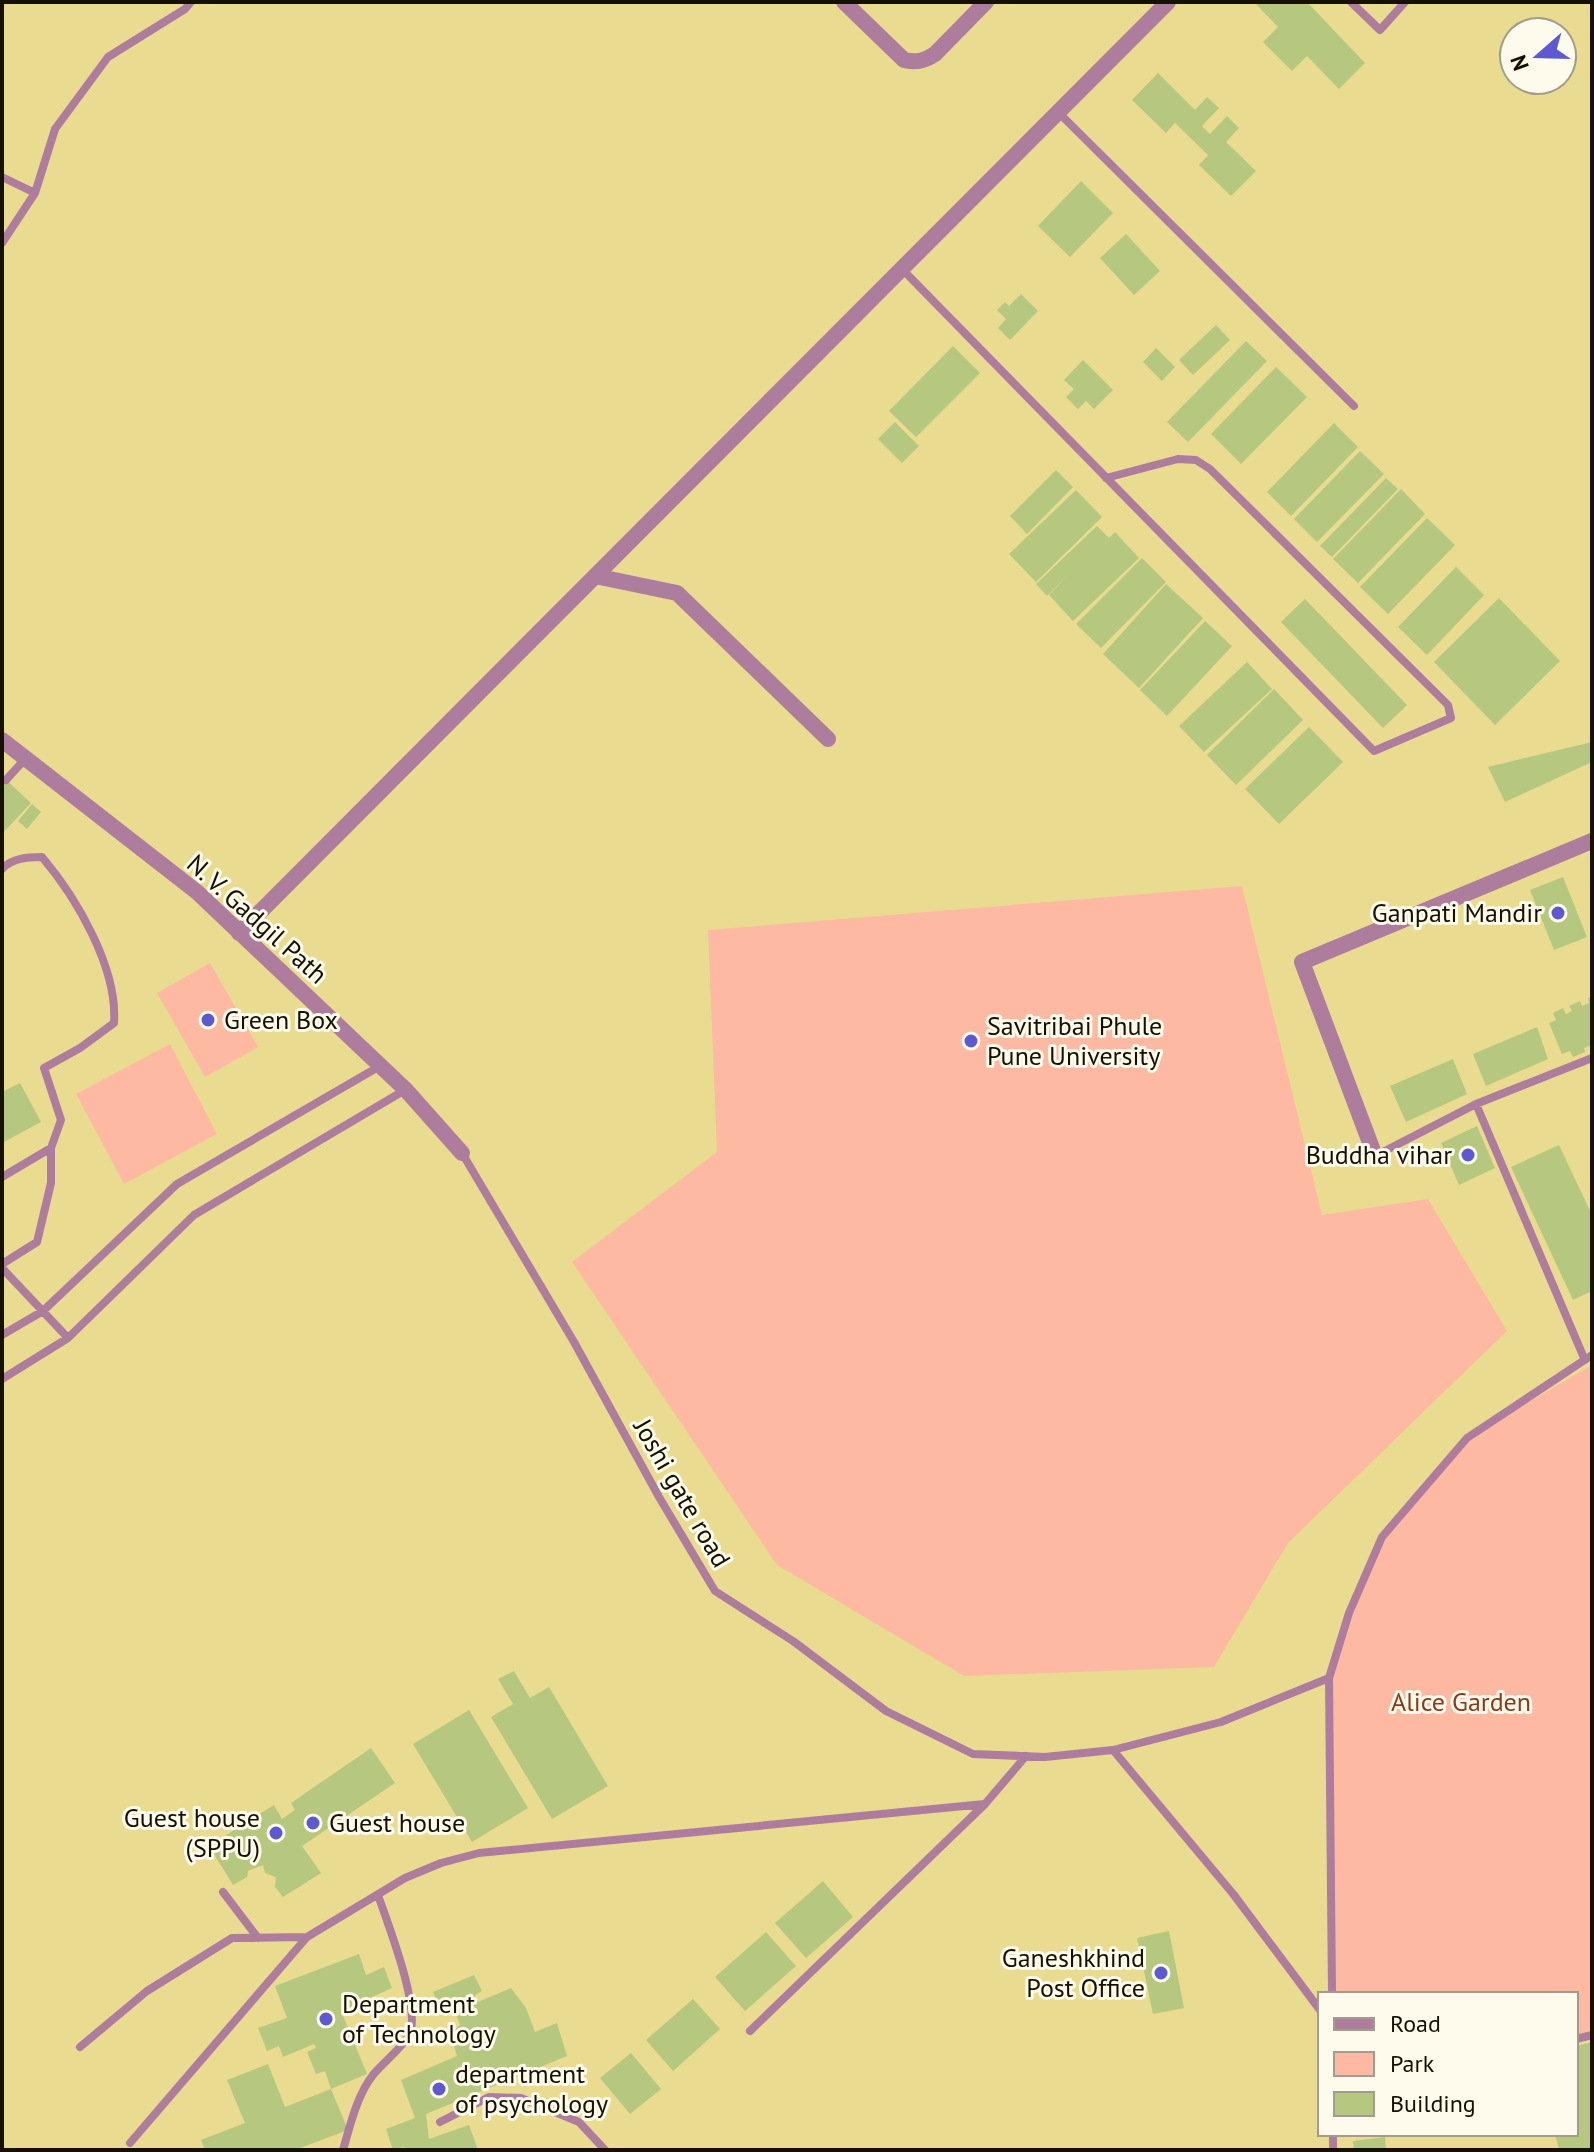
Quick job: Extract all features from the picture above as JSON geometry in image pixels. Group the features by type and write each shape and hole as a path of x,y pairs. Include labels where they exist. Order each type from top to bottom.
{"street":[{"path":"844,2 904,60 912,62 928,59 935,54 986,2"},
{"path":"239,933 1168,2"},
{"path":"595,576 677,593 828,739"},
{"name":"N. V. Gadgil Path","path":"2,740 197,892 406,1090 462,1153"},
{"path":"1375,1156 1302,962 1592,841"}],"lane":[{"path":"2,243 35,193 55,129 108,57 185,9 191,2"},
{"path":"1351,2 1380,30 1405,2"},
{"path":"1058,112 1354,406"},
{"path":"2,177 35,193"},
{"path":"902,269 1106,478 1374,751 1451,718 1448,705 1210,469 1196,460 1178,459 1106,478"},
{"path":"6,780 25,759"},
{"path":"2,869 27,857 42,857 62,880 99,946 115,1010 114,1023 80,1048 44,1068 61,1120 51,1148 51,1183 37,1242 2,1266 68,1338"},
{"path":"1375,1156 1476,1104 1592,1058"},
{"path":"2,1335 43,1311 177,1184 380,1066"},
{"path":"2,1379 68,1338 194,1215 406,1090"},
{"path":"1332,1992 1329,1678 1349,1613 1382,1537 1467,1438 1588,1356 1476,1104"},
{"path":"2,1177 51,1148"},
{"name":"Joshi gate road","path":"462,1153 574,1342 659,1497 715,1591 793,1641 886,1711 973,1754 1045,1757 1113,1750 1221,1722 1329,1678"},
{"path":"1113,1750 1234,1895 1318,2007"},
{"path":"750,2031 985,1804 1026,1756"},
{"path":"130,2143 307,1937 405,1878 441,1863 479,1853 985,1804"},
{"path":"223,1892 258,1938"},
{"path":"343,2150 352,2119 370,2078 410,2033 411,2007 378,1895"},
{"path":"80,2047 147,1991 232,1938 307,1937"},
{"path":"440,2122 489,2097 521,2098 547,2106 579,2122 605,2150"}],"green space":[{"path":"1242,886 1322,1215 1428,1199 1507,1331 1288,1543 1214,1667 964,1676 777,1565 572,1262 717,1152 708,930"},
{"name":"Green Box","path":"210,963 258,1047 205,1077 157,993"},
{"path":"170,1044 217,1134 124,1184 76,1094"},
{"name":"Alice Garden","path":"1592,1365 1592,2036 1578,2040 1578,1992 1332,1992 1329,1678 1382,1537 1467,1438"}],"building":[{"path":"1254,2 1307,2 1365,63 1339,89 1307,56 1292,71 1263,42 1278,27"},
{"path":"1158,73 1195,110 1207,97 1219,108 1202,126 1210,134 1227,116 1239,128 1226,142 1256,171 1231,196 1199,165 1208,155 1175,123 1166,133 1132,100"},
{"path":"1081,181 1113,213 1070,257 1038,226"},
{"path":"1126,234 1160,271 1134,295 1100,258"},
{"path":"1021,294 1038,311 1010,340 998,328 1006,319 997,310 1005,302 1009,306"},
{"path":"1216,325 1230,340 1193,375 1179,360"},
{"path":"1246,341 1267,361 1188,442 1167,422"},
{"path":"953,346 980,373 916,437 889,411"},
{"path":"1156,348 1175,367 1162,381 1143,362"},
{"path":"1083,360 1113,390 1094,409 1086,401 1078,409 1066,397 1074,389 1064,380"},
{"path":"1276,367 1307,397 1241,464 1211,434"},
{"path":"895,422 919,446 902,463 878,439"},
{"path":"1334,423 1358,447 1291,516 1267,492"},
{"path":"1360,451 1384,474 1317,542 1294,519"},
{"path":"1056,470 1073,487 1027,534 1010,516"},
{"path":"1386,478 1398,489 1332,557 1320,546"},
{"path":"1401,489 1425,514 1358,583 1333,559"},
{"path":"1076,490 1102,517 1036,582 1009,554"},
{"path":"1427,518 1455,545 1388,614 1360,587"},
{"path":"1097,526 1109,538 1115,532 1139,558 1073,621 1049,595 1068,575 1047,596 1036,584"},
{"path":"1142,558 1166,582 1101,648 1076,624"},
{"path":"1456,567 1484,595 1427,655 1398,627"},
{"path":"1166,584 1203,618 1139,688 1103,654"},
{"path":"1499,598 1560,661 1495,725 1434,662"},
{"path":"1305,599 1407,705 1383,728 1281,622"},
{"path":"1205,621 1232,646 1167,716 1140,690"},
{"path":"1247,662 1272,689 1204,752 1179,726"},
{"path":"1274,689 1303,720 1236,785 1207,755"},
{"path":"1309,727 1343,762 1279,824 1245,789"},
{"path":"1592,742 1592,762 1505,802 1488,767"},
{"path":"2,776 31,803 2,834"},
{"path":"32,804 41,812 27,829 18,821"},
{"name":"Ganpati Mandir","path":"1563,877 1587,937 1554,950 1530,890"},
{"path":"1592,997 1592,1045 1573,1057 1570,1051 1562,1054 1549,1023 1556,1020 1553,1013 1563,1008 1566,1014 1572,1011 1569,1006 1580,1001 1582,1006 1589,1003 1588,998"},
{"path":"1537,1027 1548,1059 1486,1086 1473,1054"},
{"path":"1453,1059 1467,1094 1406,1122 1390,1086"},
{"path":"20,1083 41,1122 2,1143 2,1092"},
{"name":"Buddha vihar","path":"1477,1126 1495,1168 1459,1185 1441,1143"},
{"path":"1559,1145 1592,1215 1592,1291 1573,1300 1511,1167"},
{"path":"514,1671 530,1698 549,1687 608,1786 552,1819 491,1717 513,1704 498,1679"},
{"path":"469,1710 528,1808 472,1842 413,1744"},
{"name":"Guest house (SPPU)","path":"371,1748 395,1783 302,1846 321,1873 283,1897 275,1887 276,1877 265,1873 263,1865 248,1871 247,1877 233,1885 209,1846 274,1805 282,1819 295,1810 291,1803"},
{"path":"823,1881 853,1917 806,1958 775,1923"},
{"name":"Ganeshkhind Post Office","path":"1169,1931 1184,2008 1153,2014 1137,1938"},
{"path":"766,1932 796,1966 745,2011 715,1977"},
{"path":"359,1954 366,1975 384,1967 392,1988 341,2011 367,2074 331,2089 325,2071 316,2074 307,2052 316,2048 314,2044 283,2057 279,2046 267,2051 258,2028 287,2018 275,1986"},
{"name":"department of psychology","path":"474,1975 482,1991 475,1995 478,2002 511,1988 526,2008 535,2032 557,2023 567,2056 426,2114 429,2139 469,2125 478,2150 404,2150 404,2147 393,2150 386,2129 415,2118 401,2080 457,2056 450,2033 460,2025 455,2012 442,2016 433,1992"},
{"path":"693,1999 720,2029 673,2071 646,2040"},
{"path":"1592,2042 1592,2150 1559,2150 1556,2136 1578,2136 1578,2046"},
{"path":"631,2053 661,2089 630,2114 600,2078"},
{"path":"268,2064 285,2107 331,2089 348,2130 295,2150 205,2150 201,2140 245,2123 227,2080"},
{"path":"1385,2137 1386,2150 1354,2150 1353,2141"}],"place":[{"name":"Ganpati Mandir","path":"1558,913"},
{"name":"Green Box","path":"208,1020"},
{"name":"Savitribai Phule Pune University","path":"971,1041"},
{"name":"Buddha vihar","path":"1468,1155"},
{"name":"Guest house","path":"313,1823"},
{"name":"Guest house (SPPU)","path":"276,1833"},
{"name":"Ganeshkhind Post Office","path":"1161,1973"},
{"name":"Department of Technology","path":"326,2019"},
{"name":"department of psychology","path":"439,2089"}]}
